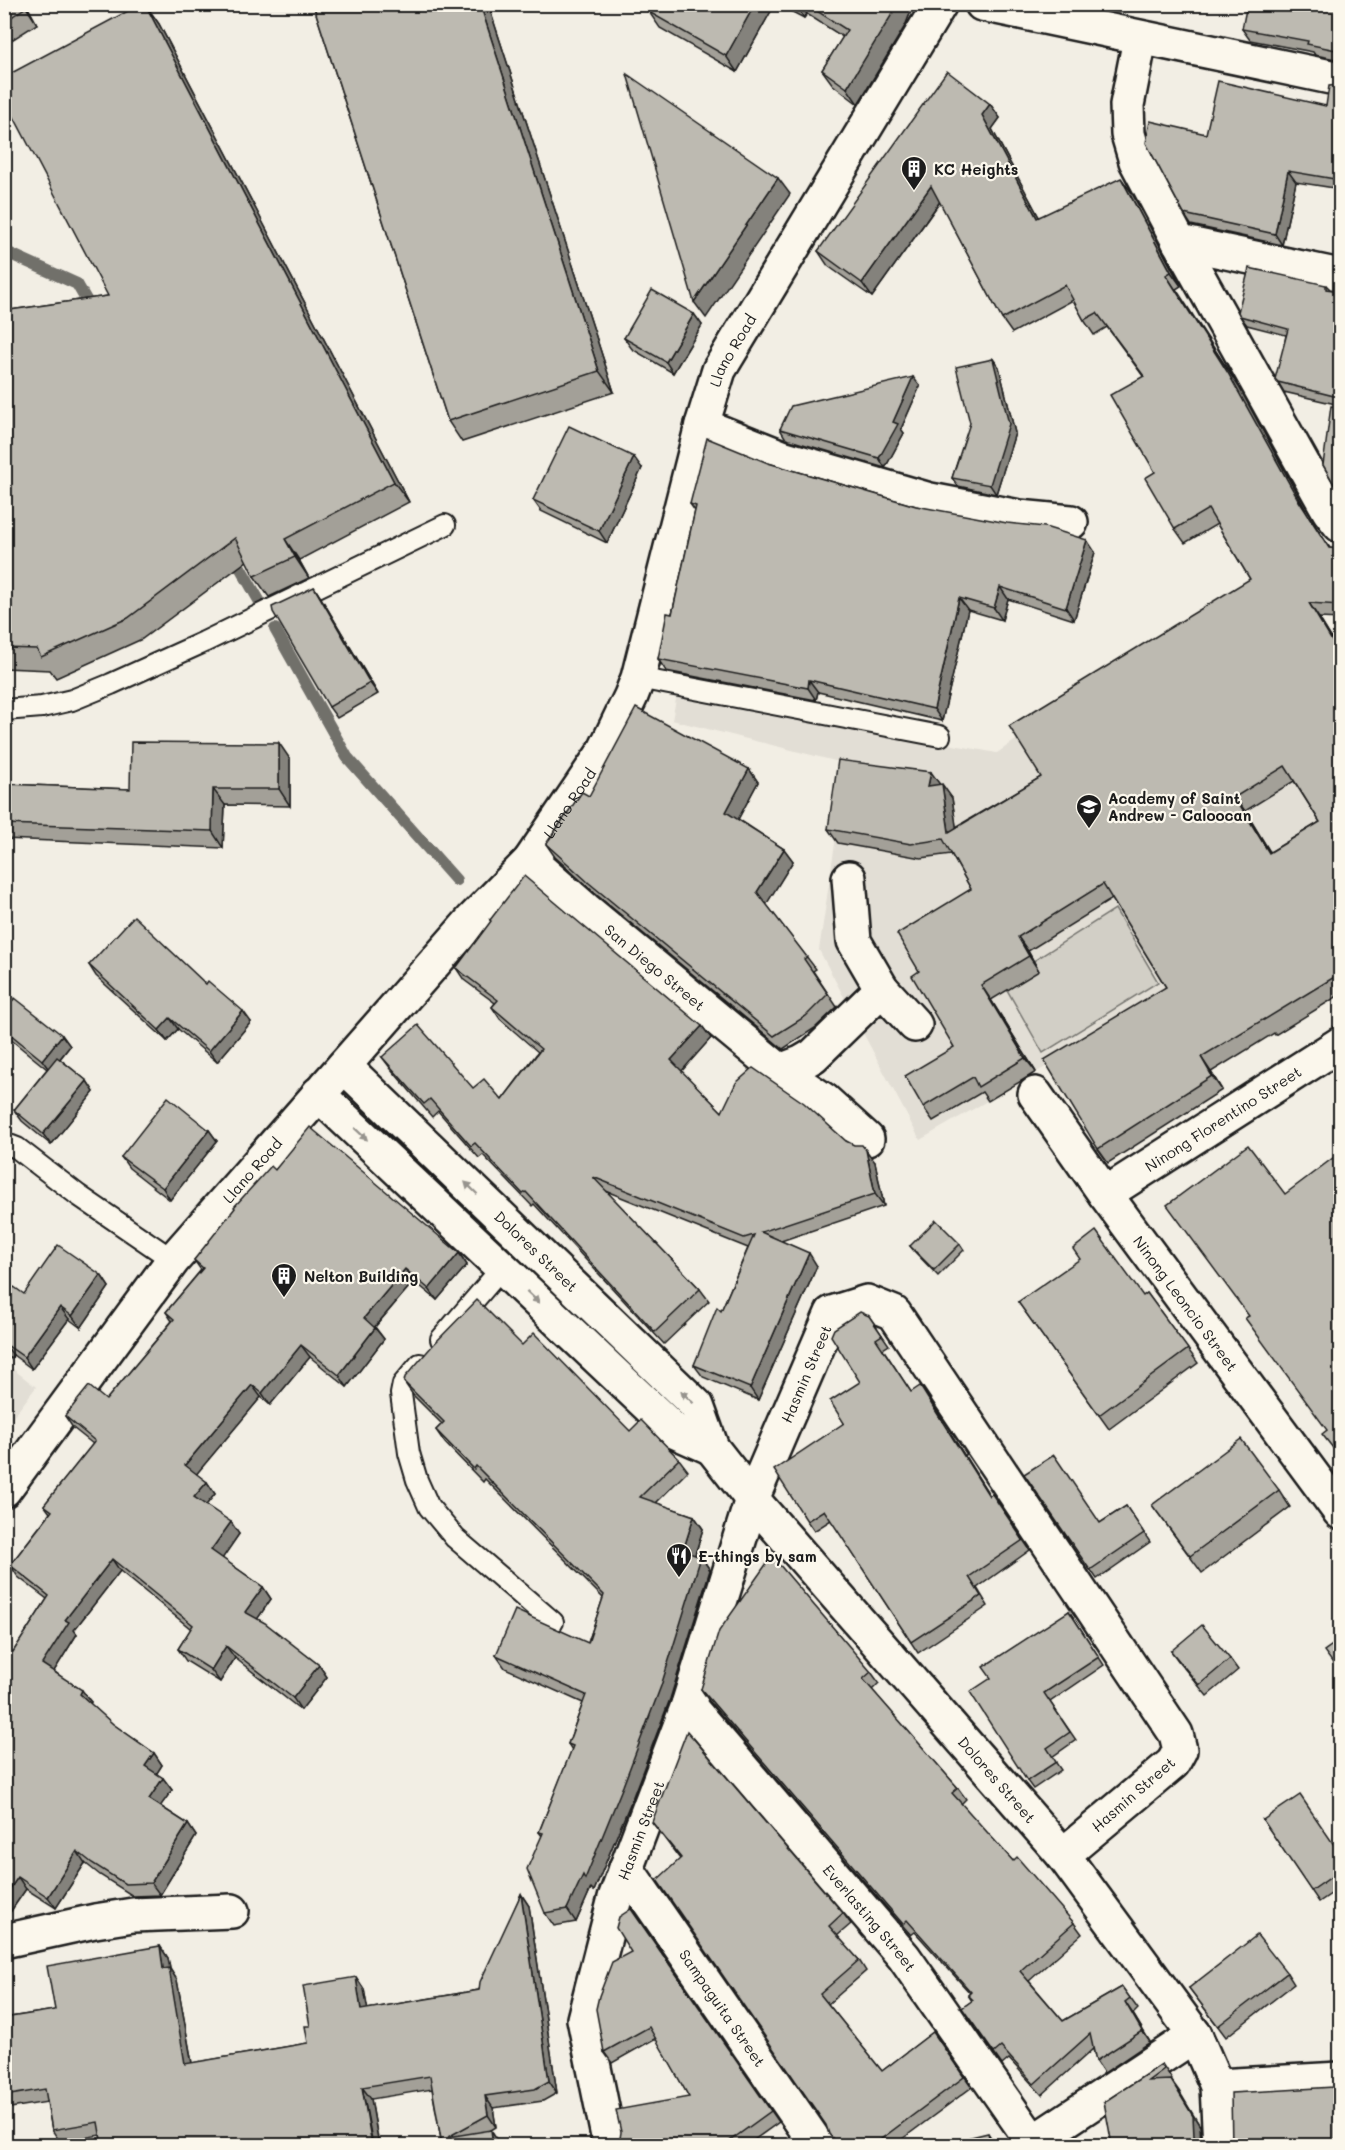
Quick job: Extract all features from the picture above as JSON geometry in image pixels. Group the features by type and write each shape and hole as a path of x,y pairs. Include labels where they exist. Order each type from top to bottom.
{"street":[{"name":"Llano Road","path":"4,1490 173,1260 473,919 530,861 582,787 604,752 638,678 702,425 719,370 940,4"},
{"path":"982,4 1140,39 1341,79"},
{"path":"1140,39 1127,105 1128,134 1136,161 1329,511 1341,525"},
{"path":"1179,242 1341,276"},
{"path":"702,425 782,457 930,500 1019,517 1071,522"},
{"name":"San Diego Street","path":"530,861 780,1071 824,1100 867,1139"},
{"path":"849,878 854,940 882,988 915,1025"},
{"path":"780,1071 801,1064 813,1056 882,988"},
{"name":"Ninong Florentino Street","path":"1105,1194 1341,1044"},
{"name":"Dolores Street","path":"344,1066 697,1406 712,1448 752,1500 1063,1855 1195,2035 1217,2086 1220,2145"},
{"name":"Dolores Street","path":"318,1094 676,1432 712,1448"},
{"name":"Ninong Leoncio Street","path":"1035,1094 1105,1194 1341,1512"},
{"name":"Hasmin Street","path":"610,2145 584,2019 615,1898 688,1705 752,1500 832,1313 867,1302 894,1313 1176,1734 1180,1750 1173,1762 1063,1855"},
{"name":"Everlasting Street","path":"688,1705 904,1957 1033,2144"},
{"name":"Sampaguita Street","path":"626,1868 818,2145"},
{"path":"4,1941 95,1921 133,1916 232,1911"},
{"path":"1033,2144 1195,2035"},
{"path":"1217,2086 1341,2079"}],"lane":[{"path":"4,710 42,707 72,700 111,684 204,642 446,525"},
{"path":"638,678 940,736"},
{"path":"4,1143 17,1148 78,1195 173,1260"},
{"path":"502,1268 403,1384 401,1394 409,1453 417,1480 429,1507 455,1538 553,1622"}],"shaded area":[{"name":"Academy of Saint Andrew - Caloocan","path":"1244,584 1298,664 1340,639 1340,896 920,1140 819,950 847,764 672,720 677,694 997,753"},
{"path":"1115,909 1158,982 1043,1053 1002,981"},
{"path":"4,1362 36,1387 5,1428 4,1428"}],"building":[{"path":"4,4 24,4 26,7 4,22"},
{"path":"141,4 145,4 394,482 285,539 295,557 254,576 235,538 128,618 41,657 37,649 4,648 4,310 108,296 4,98 4,77"},
{"path":"313,4 480,4 599,371 448,421"},
{"path":"654,4 755,4 726,56 649,12"},
{"path":"806,4 896,4 847,88 822,70 847,30"},
{"path":"1247,4 1341,4 1341,52 1307,44 1308,41 1242,29"},
{"path":"947,71 990,104 982,115 1037,218 1121,178 1171,272 1166,275 1228,373 1299,501 1329,548 1341,549 1341,605 1309,603 1341,656 1341,973 1201,1057 1212,1076 1098,1149 1044,1060 1166,987 1103,884 1018,937 1029,956 981,985 1025,1058 978,1087 973,1077 923,1107 905,1076 954,1047 912,976 919,971 897,934 971,889 943,839 911,844 828,829 838,760 931,772 928,786 942,784 949,832 1041,777 1009,726 1250,579 1208,509 1175,529 1145,478 1155,472 1110,395 1144,376 1097,313 1084,320 1065,285 1002,319 931,186 862,283 818,251","holes":["1285,766 1320,822 1269,853 1235,797"]},
{"path":"627,74 778,178 694,302"},
{"path":"1218,81 1326,106 1329,86 1341,84 1341,180 1288,171 1275,234 1184,214 1146,143 1150,121 1206,134"},
{"path":"1249,268 1326,285 1326,289 1341,291 1341,368 1334,396 1278,382 1275,379 1288,329 1240,316 1238,312"},
{"path":"652,290 694,314 666,362 624,338"},
{"path":"993,359 1009,424 990,485 952,478 970,423 956,367"},
{"path":"913,377 893,422 898,424 879,458 780,429 791,406"},
{"path":"1331,406 1341,407 1341,485 1334,484 1323,465"},
{"path":"569,426 634,457 599,531 533,500"},
{"path":"707,438 768,463 916,506 1007,523 1045,527 1087,540 1066,608 1000,587 994,608 959,598 934,709 809,680 808,688 658,659 667,613 672,614 696,506 690,504"},
{"path":"314,587 370,683 329,707 272,607"},
{"path":"636,708 749,769 726,812 784,849 757,892 807,957 804,959 828,994 806,1016 774,1036 589,883 546,844 582,792 589,796"},
{"path":"131,742 279,743 279,789 213,789 212,831 4,824 4,784 130,789"},
{"path":"524,876 702,1026 671,1060 722,1112 736,1083 753,1068 804,1103 846,1141 854,1145 862,1145 866,1150 875,1194 761,1232 809,1253 750,1388 694,1365 717,1307 721,1311 754,1235 744,1238 593,1177 700,1289 655,1332 526,1192 523,1194 475,1143 471,1146 430,1099 424,1104 382,1057 418,1025 473,1088 484,1079 502,1100 541,1049 492,1007 498,1000 456,968"},
{"path":"134,916 206,984 208,981 243,1011 209,1051 170,1018 159,1030 89,965"},
{"path":"15,998 62,1035 42,1060 4,1029 4,1010"},
{"path":"57,1057 87,1081 43,1134 14,1110"},
{"path":"168,1097 209,1130 163,1188 121,1157"},
{"path":"310,1127 459,1253 429,1289 405,1269 364,1318 375,1328 339,1375 301,1345 262,1393 252,1385 185,1465 207,1482 194,1497 231,1522 211,1550 263,1587 245,1612 265,1623 319,1665 293,1698 226,1646 211,1670 178,1649 193,1625 112,1559 65,1620 69,1622 42,1664 82,1690 80,1694 113,1724 154,1753 145,1766 163,1778 149,1799 188,1824 151,1883 125,1884 77,1851 48,1897 18,1877 4,1897 4,1646 13,1652 49,1596 10,1565 52,1511 44,1505 95,1441 65,1416 89,1386 106,1400 174,1319 166,1312 203,1268 194,1260 234,1207 271,1166 275,1170"},
{"path":"1248,1145 1285,1194 1341,1152 1341,1458 1322,1434 1327,1430 1245,1318 1249,1316 1167,1205"},
{"path":"936,1220 960,1244 934,1270 910,1246"},
{"path":"1096,1231 1143,1296 1147,1293 1188,1349 1099,1415 1018,1302 1080,1259 1073,1249"},
{"path":"58,1245 101,1275 72,1316 60,1307 24,1357 4,1343 4,1292 8,1294 14,1287 24,1294"},
{"path":"477,1300 522,1345 534,1333 630,1431 641,1420 679,1459 640,1497 694,1516 683,1551 701,1557 661,1686 585,1879 583,1875 567,1909 545,1913 527,1869 543,1833 539,1832 573,1746 568,1744 586,1695 496,1655 515,1610 588,1643 604,1595 476,1466 474,1469 436,1430 444,1422 404,1382 405,1377 433,1345"},
{"path":"860,1312 869,1316 882,1335 876,1339 911,1392 920,1386 989,1496 992,1494 1023,1540 969,1577 981,1596 911,1642 824,1510 807,1521 774,1470 844,1423 830,1401 860,1382 831,1336 834,1329"},
{"path":"1241,1439 1279,1490 1190,1556 1152,1505"},
{"path":"1054,1455 1100,1523 1126,1506 1144,1533 1090,1570 1024,1474"},
{"path":"772,1556 871,1672 863,1679 958,1788 952,1793 1013,1861 1017,1857 1074,1923 1020,1971 1063,2021 1122,1987 1130,1998 1125,2002 1142,2031 1096,2061 1090,2034 1034,2084 1001,2047 994,2053 962,2008 973,2000 968,1995 971,1992 907,1920 903,1924 701,1689 719,1631"},
{"path":"1069,1611 1099,1657 1044,1693 1070,1732 1047,1748 1056,1762 1027,1781 970,1692 991,1678 983,1667"},
{"path":"1202,1625 1230,1659 1199,1685 1171,1651"},
{"path":"1341,1639 1341,1674 1324,1651"},
{"path":"687,1731 843,1913 829,1926 859,1960 820,1994 882,2071 933,2032 964,2077 873,2145 838,2145 829,2134 826,2125 657,1880 681,1858 652,1822"},
{"path":"1300,1795 1341,1855 1341,1870 1311,1891 1263,1820"},
{"path":"521,1894 549,2081 535,2089 485,2096 488,2115 448,2137 491,2130 493,2145 442,2145 430,2076 362,2087 372,2145 102,2145 98,2122 52,2130 45,2089 4,2096 4,2018 55,2010 47,1966 160,1946 163,1969 169,1968 185,2064 308,2043 305,2026 310,2026 303,1986 356,1977 361,2010 479,1990 480,1982"},
{"path":"631,1909 771,2111 724,2145 619,2145 621,2132 616,2110 689,2097 649,2027 604,2052 596,2009 612,1962 631,1952 616,1928 619,1917"},
{"path":"1257,1935 1287,1973 1218,2026 1189,1988"},
{"path":"1162,2064 1164,2069 1148,2081 1171,2080 1193,2116 1197,2145 1112,2145 1104,2102"},
{"path":"1341,2085 1341,2145 1232,2145 1231,2093"},
{"path":"988,2133 991,2145 938,2145"}],"waterway":[{"path":"4,251 77,284 93,312"},
{"path":"232,553 260,602"},
{"path":"275,629 347,757 456,880"}],"place":[{"name":"KC Heights","path":"914,192"},
{"name":"Academy of Saint Andrew - Caloocan","path":"1089,830"},
{"name":"Nelton Building","path":"284,1299"},
{"name":"E-things by sam","path":"679,1579"}]}
